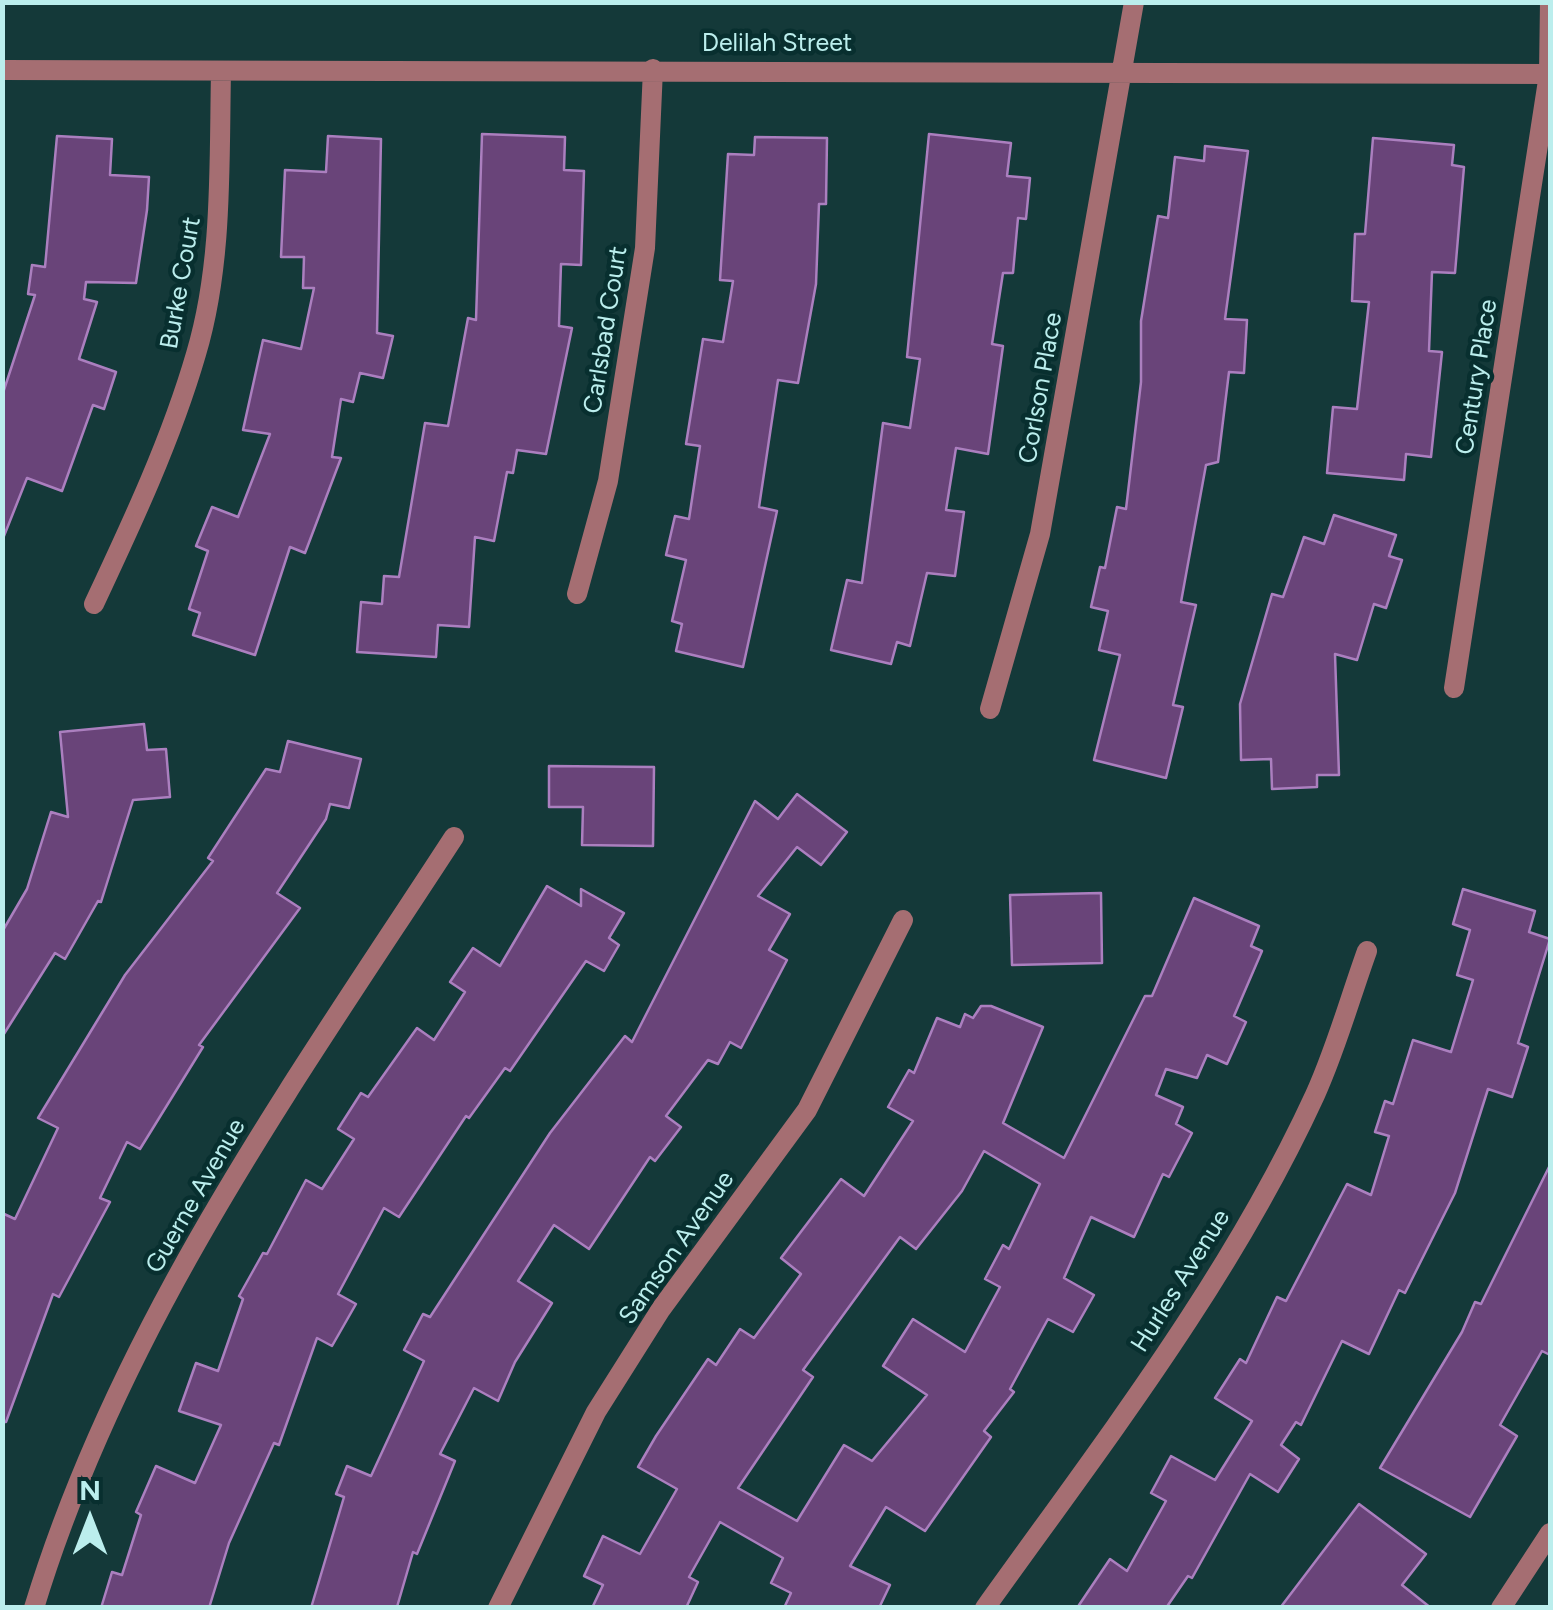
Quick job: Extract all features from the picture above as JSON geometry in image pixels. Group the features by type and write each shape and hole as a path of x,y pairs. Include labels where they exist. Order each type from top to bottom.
{"street":[{"name":"Corlson Place","path":"990,709 1040,534 1134,2"},
{"name":"Century Place","path":"1454,688 1550,74 1550,2"},
{"name":"Delilah Street","path":"2,70 653,68 1550,74"},
{"name":"Carlsbad Court","path":"577,594 608,482 644,248 653,68"},
{"name":"Burke Court","path":"94,604 136,515 197,353 218,231 222,72"},
{"name":"Guerne Avenue","path":"34,1608 118,1391 217,1200 454,837"},
{"name":"Samson Avenue","path":"498,1608 596,1412 662,1309 808,1110 903,920"},
{"name":"Hurles Avenue","path":"984,1608 1150,1378 1236,1243 1316,1094 1367,951"},
{"path":"1501,1608 1550,1533"}],"building":[{"path":"482,134 565,137 564,170 584,171 581,265 561,264 559,326 572,328 546,454 517,450 513,473 507,472 494,541 475,537 469,627 438,625 436,657 357,652 361,602 382,604 384,576 399,577 425,423 448,426 468,318 476,320"},
{"path":"929,134 1011,143 1007,176 1030,178 1026,219 1018,218 1013,273 1003,273 992,344 1003,346 988,454 956,448 946,510 964,512 955,576 927,573 910,646 897,642 891,664 831,650 847,580 862,583 883,423 910,428 920,359 907,357"},
{"path":"57,136 112,139 110,175 149,177 147,210 136,283 86,282 84,299 97,302 79,359 116,372 104,409 93,405 62,491 27,478 4,536 2,396 35,295 28,294 32,265 45,267"},
{"path":"328,136 381,139 377,333 393,336 383,378 360,373 353,402 341,399 332,457 341,458 305,553 290,547 255,655 193,635 200,613 189,609 208,551 196,546 212,507 238,517 270,434 243,430 263,340 301,349 314,288 303,288 304,257 281,257 285,170 326,172"},
{"path":"755,137 827,138 826,204 819,204 816,284 798,383 778,380 759,507 777,511 743,667 676,651 682,624 672,621 686,560 666,555 675,516 689,519 700,446 686,444 703,339 723,342 733,281 720,280 728,154 754,155"},
{"path":"1373,138 1454,145 1452,165 1464,167 1455,273 1432,272 1429,351 1442,352 1431,457 1406,454 1404,480 1327,473 1333,407 1357,409 1369,302 1352,301 1355,234 1365,234"},
{"path":"1205,146 1248,151 1225,319 1247,320 1244,373 1229,372 1218,462 1206,465 1181,602 1196,605 1173,705 1183,707 1166,778 1094,760 1120,655 1099,650 1108,611 1091,607 1100,567 1105,568 1117,507 1126,509 1141,382 1141,321 1158,216 1168,218 1175,157 1204,161"},
{"path":"1334,515 1396,535 1389,556 1402,560 1386,608 1374,604 1357,660 1335,654 1339,775 1317,775 1317,787 1272,789 1271,759 1241,760 1240,704 1272,594 1283,597 1304,537 1324,544"},
{"path":"144,724 147,750 166,749 170,797 133,800 101,902 98,901 65,959 55,953 2,1037 2,932 27,889 51,812 68,817 60,732"},
{"path":"288,741 361,759 349,808 330,804 326,819 277,893 300,908 199,1045 203,1047 140,1149 127,1142 100,1198 110,1202 59,1297 53,1294 6,1422 2,1422 2,1213 15,1219 58,1128 38,1118 125,975 213,861 208,858 266,769 280,772"},
{"path":"549,766 654,767 653,846 582,845 583,807 549,807"},
{"path":"797,794 847,832 821,865 797,847 758,896 790,914 769,950 787,960 741,1048 730,1042 718,1064 708,1060 666,1116 681,1127 655,1161 650,1157 589,1249 554,1225 518,1281 552,1303 515,1362 498,1401 474,1388 440,1454 455,1461 417,1554 413,1552 397,1607 311,1608 344,1497 336,1494 347,1466 371,1476 424,1361 404,1350 423,1314 430,1317 550,1133 625,1036 632,1042 755,801 778,819"},
{"path":"547,886 581,906 581,889 624,913 609,938 619,945 604,971 586,961 510,1071 505,1068 469,1118 466,1116 399,1217 384,1208 338,1294 356,1304 332,1346 317,1338 279,1445 274,1443 229,1543 209,1608 101,1608 112,1572 122,1575 141,1515 136,1512 156,1466 195,1483 221,1425 179,1411 196,1363 218,1371 243,1299 239,1296 263,1253 267,1254 306,1180 322,1189 354,1139 338,1129 361,1093 368,1097 417,1028 434,1040 465,992 450,982 473,948 500,966"},
{"path":"1463,889 1535,911 1529,932 1550,939 1518,1043 1528,1047 1512,1097 1488,1089 1455,1193 1405,1293 1399,1290 1369,1354 1342,1341 1301,1425 1296,1422 1281,1445 1299,1459 1278,1492 1250,1474 1192,1578 1188,1576 1166,1608 1077,1608 1110,1559 1127,1571 1166,1501 1151,1493 1171,1456 1215,1480 1252,1421 1215,1398 1240,1359 1246,1363 1277,1297 1286,1301 1347,1184 1371,1195 1389,1136 1375,1132 1385,1101 1393,1104 1413,1040 1451,1052 1473,980 1457,975 1470,930 1453,924"},
{"path":"1101,893 1102,963 1012,965 1010,895"},
{"path":"1194,898 1259,926 1251,946 1262,951 1234,1016 1246,1022 1227,1064 1207,1055 1197,1078 1166,1069 1156,1095 1183,1107 1176,1124 1192,1133 1169,1177 1163,1174 1134,1237 1091,1217 1064,1278 1094,1295 1073,1332 1048,1319 1010,1389 1014,1392 984,1431 991,1437 925,1531 886,1507 850,1566 890,1585 879,1608 784,1608 791,1593 771,1583 783,1558 720,1522 689,1577 698,1582 686,1608 592,1608 603,1585 584,1576 603,1536 640,1554 677,1489 638,1467 656,1436 708,1359 716,1365 740,1329 754,1338 801,1274 781,1258 841,1179 864,1196 913,1121 888,1107 909,1070 914,1073 937,1018 960,1027 965,1014 973,1018 981,1006 991,1006 1043,1027 1003,1123 1064,1158 1145,996 1152,996","holes":["984,1151 1040,1184 1009,1249 1003,1245 985,1279 1000,1287 965,1352 913,1319 883,1366 927,1395 872,1461 844,1445 797,1521 738,1488 813,1377 803,1370 900,1237 916,1249 962,1191"]},
{"path":"1550,1165 1550,1355 1542,1351 1500,1425 1517,1436 1470,1517 1380,1468 1462,1332 1475,1302 1481,1304"},
{"path":"1359,1504 1426,1554 1402,1585 1431,1608 1280,1608"}]}
